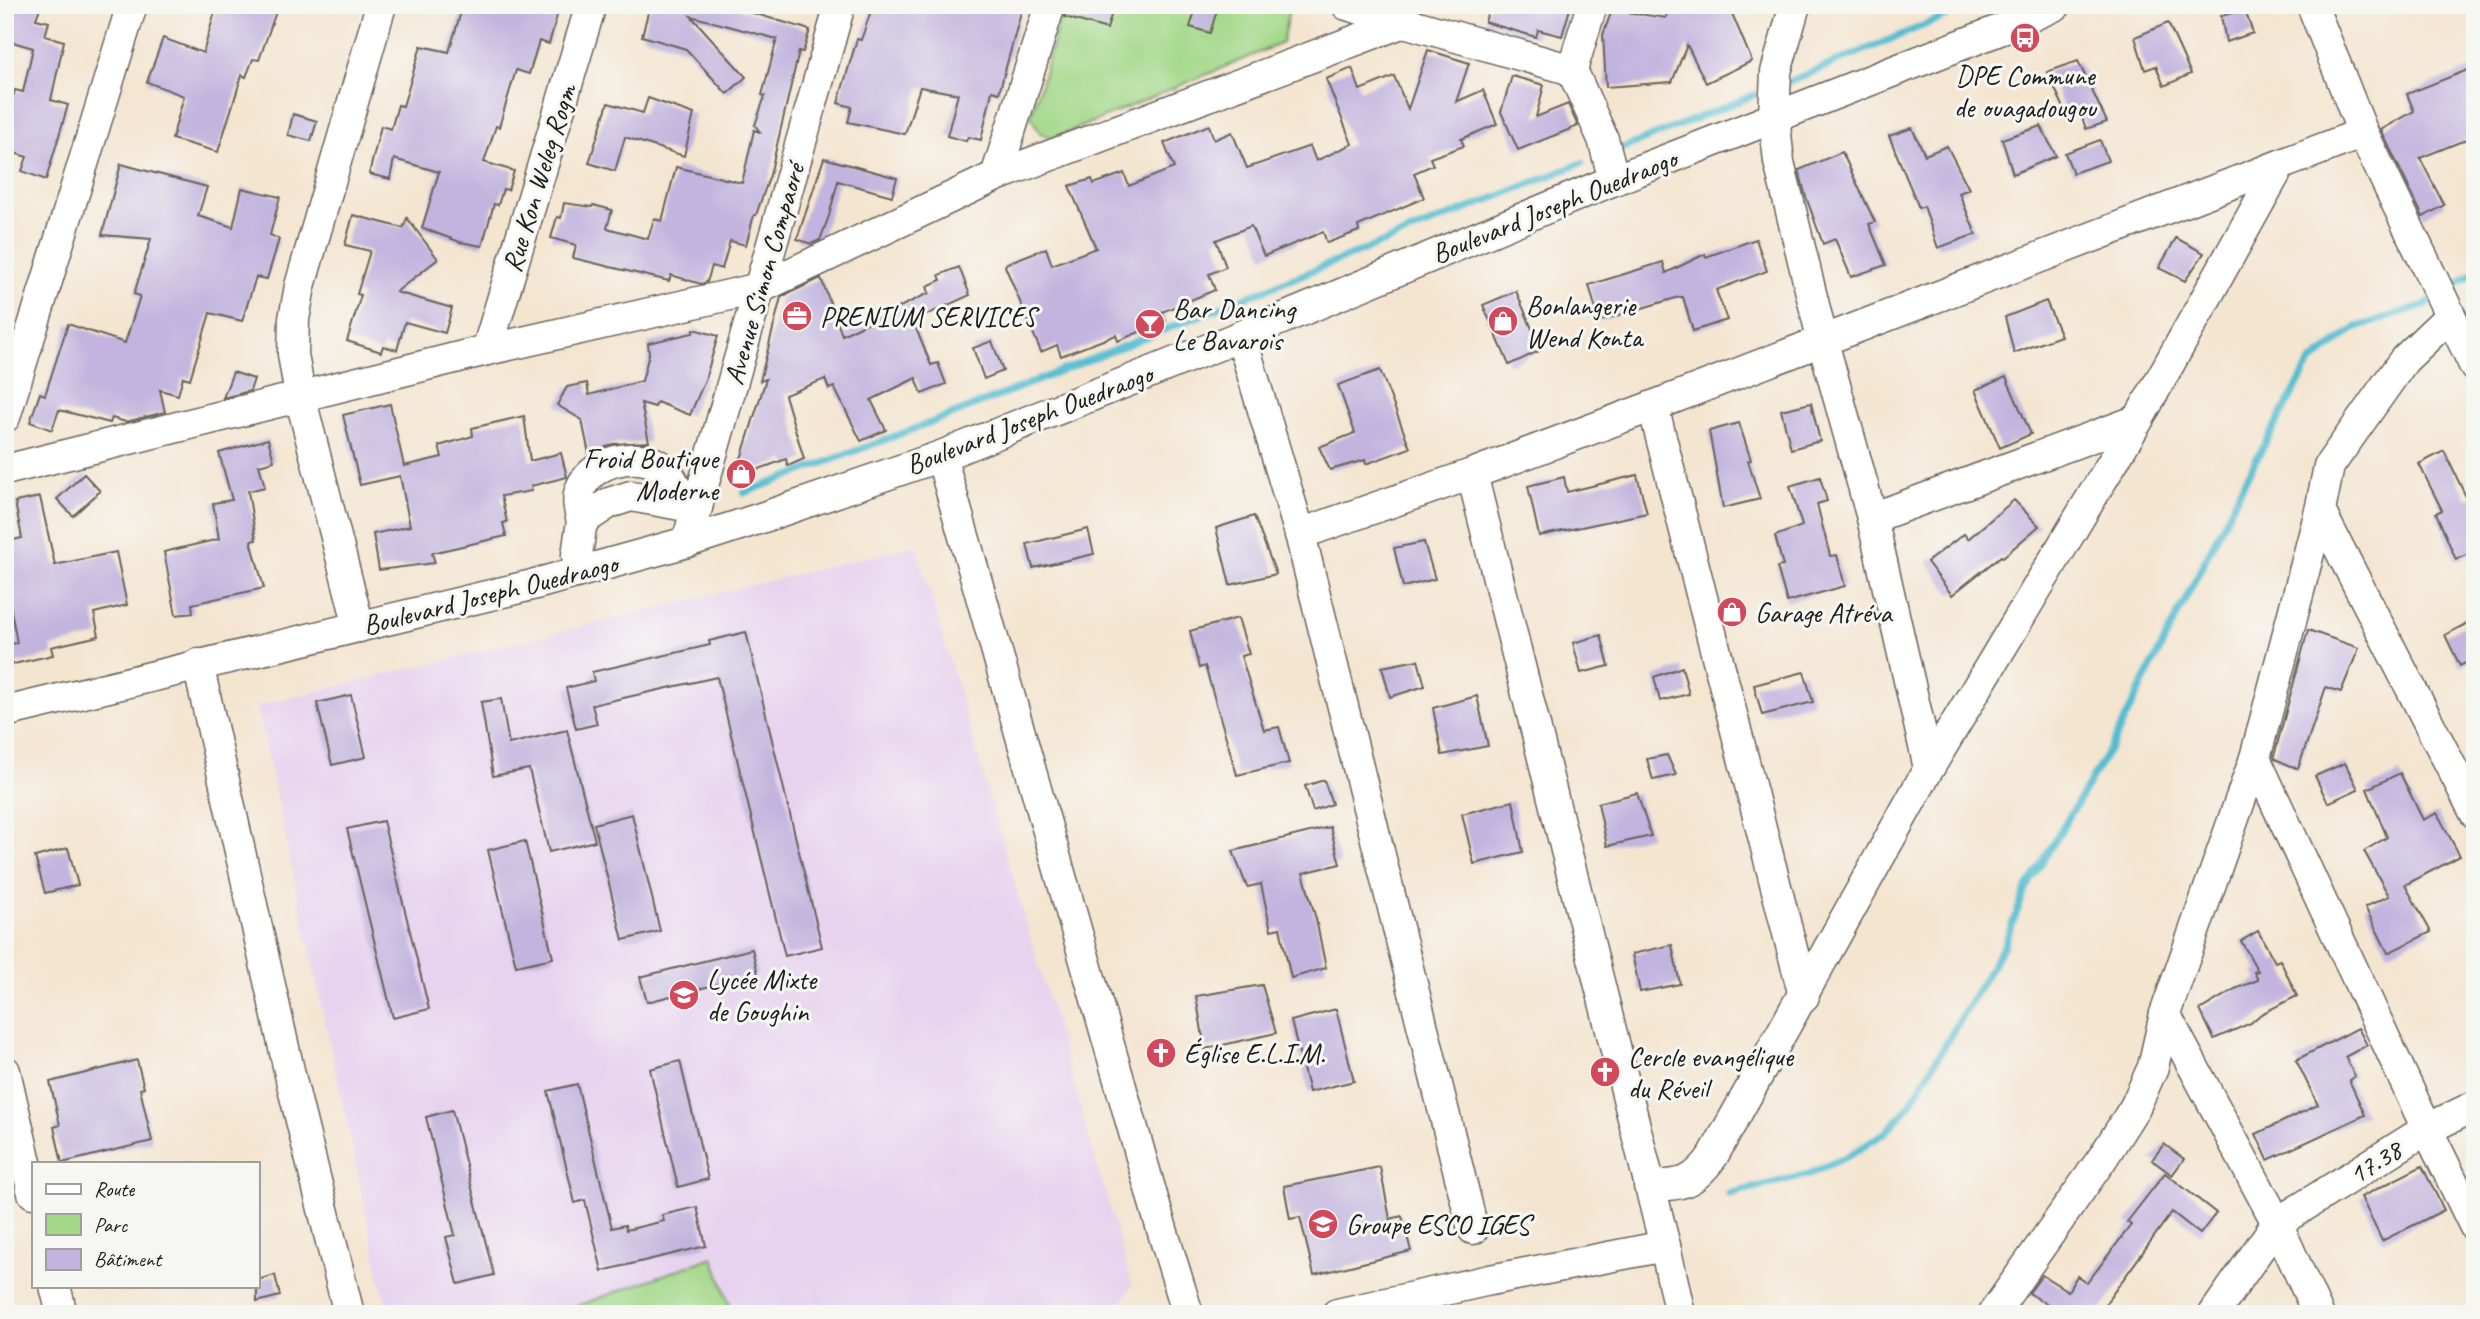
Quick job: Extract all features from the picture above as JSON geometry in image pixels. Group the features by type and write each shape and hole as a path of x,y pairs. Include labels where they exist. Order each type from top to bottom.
{"street":[{"path":"5,417 132,5"},
{"path":"359,627 300,396 293,354 294,319 300,286 381,5"},
{"name":"Rue Kon Weleg Rogm","path":"487,350 592,5"},
{"name":"Avenue Simon Compaoré","path":"687,542 689,506 760,288 840,5"},
{"path":"996,176 1050,5"},
{"path":"1347,5 1572,70"},
{"path":"1592,5 1572,70 1603,139 1614,180"},
{"path":"1795,5 1776,72 1774,116 1779,162 1823,342 1872,518 1929,768"},
{"name":"Boulevard Joseph Ouedraogo","path":"5,712 579,572 687,542 941,456 1241,336 1774,116 2006,16 2056,5"},
{"path":"2312,5 2363,133 2475,367"},
{"path":"5,470 487,350 760,288 996,176 1404,22"},
{"path":"1300,534 1472,474 1823,342 2363,133"},
{"path":"1649,1186 1681,1185 1704,1169 1804,996 1929,768 2138,419 2279,167"},
{"path":"1993,1314 2102,1159 2135,1107 2153,1067 2165,1014 2255,758 2320,511 2329,466 2404,360 2449,314"},
{"path":"1241,336 1300,534 1474,1229"},
{"path":"1653,406 1804,996"},
{"path":"1872,518 2138,419"},
{"path":"941,456 1149,1187 1188,1314"},
{"path":"579,572 577,555 582,521 579,495 583,485 599,468 623,458 655,463 665,470 689,506"},
{"path":"1472,474 1665,1243 1680,1314"},
{"path":"2320,511 2475,813"},
{"path":"198,664 293,1088 349,1314"},
{"path":"2255,758 2475,1227"},
{"path":"2165,1014 2277,1223 2318,1314"},
{"path":"5,1071 32,1189"},
{"name":"17.38","path":"2277,1223 2427,1129 2475,1106"},
{"path":"2214,1314 2277,1223"},
{"path":"1337,1314 1665,1243"},
{"path":"56,1288 62,1314"}],"shaded area":[{"name":"Lycée Mixte de Goughin","path":"916,545 1132,1285 1114,1314 388,1314 257,706"}],"green space":[{"path":"1064,5 1272,5 1289,10 1282,43 1054,138 1040,133 1031,117"},
{"path":"713,1257 733,1314 567,1314 566,1310"}],"building":[{"path":"5,5 41,5 36,19 49,22 45,36 64,41 51,100 68,105 46,180 22,171 27,157 5,150 5,104 10,106 15,90 23,92 33,48 9,41 13,26 5,24"},
{"path":"217,5 251,14 255,5 277,9 259,60 253,59 246,77 242,75 218,152 172,139 184,96 147,82 163,38 203,53"},
{"path":"463,5 497,5 530,15 533,5 560,5 549,44 539,41 529,74 516,70 499,127 496,126 484,162 514,171 508,190 503,189 498,205 494,204 482,246 460,242 422,228 439,172 394,159 390,179 369,174 381,126 391,129 398,105 403,106 421,46 449,52"},
{"path":"650,5 726,5 810,30 803,52 799,51 770,175 754,215 746,245 730,241 722,269 712,266 707,282 701,284 671,275 669,281 573,258 576,245 551,238 557,217 561,218 564,203 593,205 612,210 607,228 648,239 654,219 662,221 676,167 742,183 754,130 760,132 755,125 765,96 762,95 777,39 691,16 746,77 727,94 686,49 642,36"},
{"path":"873,5 1023,5 999,93 992,91 981,140 968,137 966,141 947,136 958,94 920,87 905,134 848,122 852,107 838,103 857,39 861,40"},
{"path":"1067,5 1114,5 1107,29 1065,17"},
{"path":"1197,5 1217,10 1210,33 1190,27"},
{"path":"1490,5 1571,5 1562,36 1538,30 1536,37 1485,22"},
{"path":"1669,5 1712,5 1731,11 1752,61 1706,83 1687,45 1672,82 1606,87 1603,35 1612,10 1666,18"},
{"path":"2245,10 2253,33 2226,42 2221,16"},
{"path":"2168,23 2191,74 2164,86 2156,66 2145,70 2135,37"},
{"path":"1428,50 1469,63 1456,102 1483,90 1497,124 1461,139 1464,146 1430,158 1433,165 1414,173 1424,198 1358,226 1359,231 1327,243 1323,232 1264,256 1251,226 1216,240 1226,267 1209,274 1215,290 1162,312 1166,321 1118,341 1116,335 1061,356 1057,345 1041,352 1005,266 1046,248 1052,265 1096,248 1069,186 1092,179 1094,184 1124,173 1129,186 1174,168 1164,143 1209,125 1214,140 1232,132 1247,168 1310,146 1316,161 1352,144 1326,79 1352,68 1360,90 1394,76 1408,109"},
{"path":"2078,61 2107,122 2086,129 2079,108 2066,112 2047,72"},
{"path":"2475,67 2475,136 2420,158 2444,205 2423,217 2381,130 2414,111 2407,94"},
{"path":"1512,76 1544,85 1536,117 1568,104 1578,126 1518,150 1501,112"},
{"path":"648,98 694,114 684,156 625,137 615,171 589,163 608,103 643,113"},
{"path":"293,114 317,121 311,141 288,135"},
{"path":"2041,126 2056,156 2013,174 2002,139"},
{"path":"1912,128 1925,155 1947,146 1969,189 1959,193 1976,234 1938,248 1924,206 1919,208 1889,136"},
{"path":"2100,140 2108,161 2073,173 2065,153"},
{"path":"1842,152 1875,222 1869,224 1886,265 1851,277 1835,239 1823,244 1799,170"},
{"path":"824,158 897,178 892,196 838,181 820,240 811,244 797,239"},
{"path":"121,164 207,187 198,216 233,227 242,188 280,197 270,235 279,239 267,279 256,277 242,321 210,313 190,379 183,377 178,395 160,390 165,412 126,422 112,418 110,423 59,410 52,430 30,422 40,393 45,395 68,324 125,343 140,296 134,294 151,239 102,235"},
{"path":"353,215 403,228 407,218 438,259 396,292 452,308 445,333 405,322 397,350 383,346 381,352 347,341 361,295 357,294 370,251 345,245"},
{"path":"2176,238 2204,253 2185,281 2159,268"},
{"path":"1756,239 1767,271 1716,290 1727,320 1693,331 1683,297 1679,297 1599,321 1589,285 1663,262 1666,273 1705,254 1706,257"},
{"path":"959,267 970,295 913,321 931,365 938,363 946,384 922,394 916,378 871,400 886,430 861,441 834,387 829,389 825,379 785,395 804,459 788,466 786,459 749,473 740,462 766,379 760,381 781,297 821,278 842,335 929,293 927,286 941,280 939,275"},
{"path":"1516,291 1541,350 1509,365 1483,305"},
{"path":"2046,301 2061,336 2014,353 2005,317"},
{"path":"694,329 718,336 705,380 690,415 657,402 655,407 641,403 649,442 613,444 589,454 582,420 557,405 567,387 587,383 589,395 642,381 649,354 648,343 693,333"},
{"path":"992,341 1003,371 984,379 973,348"},
{"path":"1380,370 1410,448 1366,464 1365,460 1330,470 1319,447 1355,433 1338,385"},
{"path":"233,372 254,379 250,391 223,398"},
{"path":"2006,377 2031,434 2000,448 1975,390"},
{"path":"1811,403 1820,441 1791,449 1781,410"},
{"path":"390,404 404,466 442,457 439,446 473,436 472,428 524,416 530,461 561,453 567,477 531,486 532,491 501,496 507,522 503,523 506,536 432,553 435,563 379,570 373,534 410,526 400,476 360,485 343,415"},
{"path":"1739,423 1760,499 1723,508 1709,431"},
{"path":"268,439 274,461 259,465 265,487 248,491 256,540 251,541 264,588 192,604 193,613 176,615 164,552 219,539 213,503 232,500 219,453"},
{"path":"2444,451 2467,499 2475,495 2475,551 2456,560 2436,513 2442,510 2419,464"},
{"path":"84,474 100,491 73,516 57,499"},
{"path":"1637,475 1647,513 1539,536 1528,486 1564,477 1567,492"},
{"path":"1820,477 1827,501 1817,504 1830,556 1837,555 1845,586 1787,602 1777,567 1783,566 1775,536 1802,526 1790,486"},
{"path":"40,497 55,565 116,552 127,605 94,613 99,636 51,647 53,655 5,666 5,645 17,643 5,577 5,542 22,538 15,502"},
{"path":"2014,500 2039,526 1952,595 1927,562 1964,534 1968,539"},
{"path":"1254,516 1276,574 1230,585 1216,528"},
{"path":"1088,529 1094,554 1033,568 1027,544"},
{"path":"1424,542 1435,579 1403,587 1394,548"},
{"path":"1238,618 1249,654 1241,656 1264,730 1279,727 1289,763 1237,775 1205,666 1199,668 1190,631"},
{"path":"2475,619 2475,658 2460,666 2445,635"},
{"path":"2308,630 2359,648 2341,692 2326,687 2298,769 2275,759 2274,756"},
{"path":"746,632 822,947 785,956 717,677 592,705 597,724 576,729 566,688 594,681 592,672 710,645 709,641"},
{"path":"1601,635 1609,666 1581,673 1573,643"},
{"path":"1418,660 1425,686 1390,697 1382,667"},
{"path":"1682,667 1689,694 1660,701 1654,677"},
{"path":"1804,672 1813,702 1762,715 1754,685"},
{"path":"351,695 366,757 332,765 317,703"},
{"path":"1477,696 1488,746 1442,755 1433,708"},
{"path":"501,699 509,744 567,730 595,841 549,852 529,769 493,776 481,702"},
{"path":"1667,755 1676,775 1653,780 1647,759"},
{"path":"2345,763 2358,789 2328,803 2315,776"},
{"path":"2400,773 2423,820 2437,813 2460,856 2405,885 2431,932 2388,953 2365,907 2389,896 2364,851 2387,837 2367,789"},
{"path":"1324,780 1332,804 1313,811 1305,786"},
{"path":"1637,793 1651,836 1607,846 1598,803"},
{"path":"1513,801 1523,852 1474,864 1462,814"},
{"path":"632,814 660,931 623,940 594,824"},
{"path":"383,821 429,1009 393,1018 347,829"},
{"path":"1330,827 1340,864 1303,873 1326,968 1291,978 1280,928 1271,930 1261,884 1247,887 1233,851"},
{"path":"525,841 553,958 516,966 488,850"},
{"path":"68,848 78,885 45,893 35,857"},
{"path":"2258,931 2275,962 2280,960 2297,996 2261,1014 2251,1023 2214,1039 2200,1010 2235,989 2258,980 2254,972 2258,971 2241,941"},
{"path":"1672,945 1680,984 1640,992 1632,954"},
{"path":"752,949 758,974 647,1002 640,977"},
{"path":"1262,985 1276,1033 1205,1049 1196,996"},
{"path":"1336,1009 1354,1081 1309,1092 1291,1021"},
{"path":"2358,1028 2367,1045 2345,1057 2355,1076 2349,1080 2365,1115 2268,1160 2256,1134 2318,1105 2296,1060"},
{"path":"137,1060 144,1088 140,1089 152,1141 62,1162 54,1127 60,1125 50,1082"},
{"path":"680,1061 708,1179 678,1187 650,1069"},
{"path":"577,1084 612,1228 625,1225 626,1230 664,1221 662,1215 697,1207 706,1246 602,1271 585,1200 575,1203 548,1091"},
{"path":"452,1110 494,1275 458,1284 446,1237 455,1235 426,1117"},
{"path":"2164,1144 2184,1159 2172,1175 2152,1160"},
{"path":"2422,1166 2444,1210 2382,1241 2361,1197"},
{"path":"1380,1167 1390,1219 1402,1216 1411,1251 1314,1275 1300,1217 1290,1219 1284,1186"},
{"path":"2165,1173 2216,1213 2200,1234 2172,1212 2098,1314 2063,1314 2029,1293 2042,1275 2068,1291 2077,1276 2087,1283 2131,1225 2127,1222"},
{"path":"275,1275 280,1296 257,1302 259,1279"}],"waterway":[{"path":"1784,84 1972,5"},
{"path":"1616,151 1754,95"},
{"path":"744,493 951,415 1582,163"},
{"path":"2445,292 2475,272"},
{"path":"1729,1194 1809,1174 1852,1154 1886,1132 1909,1106 2004,945 2026,889 2112,745 2252,467 2310,363 2357,327 2424,305 2435,298"}],"place":[{"name":"DPE Commune de ouagadougou","path":"2025,38"},
{"name":"PRENIUM SERVICES","path":"797,316"},
{"name":"Bonlangerie Wend Konta","path":"1503,321"},
{"name":"Bar Dancing Le Bavarois","path":"1150,324"},
{"name":"Froid Boutique Moderne","path":"741,474"},
{"name":"Garage Atréva","path":"1732,612"},
{"name":"Lycée Mixte de Goughin","path":"684,995"},
{"name":"Église E.L.I.M.","path":"1161,1053"},
{"name":"Cercle evangélique du Réveil","path":"1605,1072"},
{"name":"Groupe ESCO IGES","path":"1323,1224"}]}
